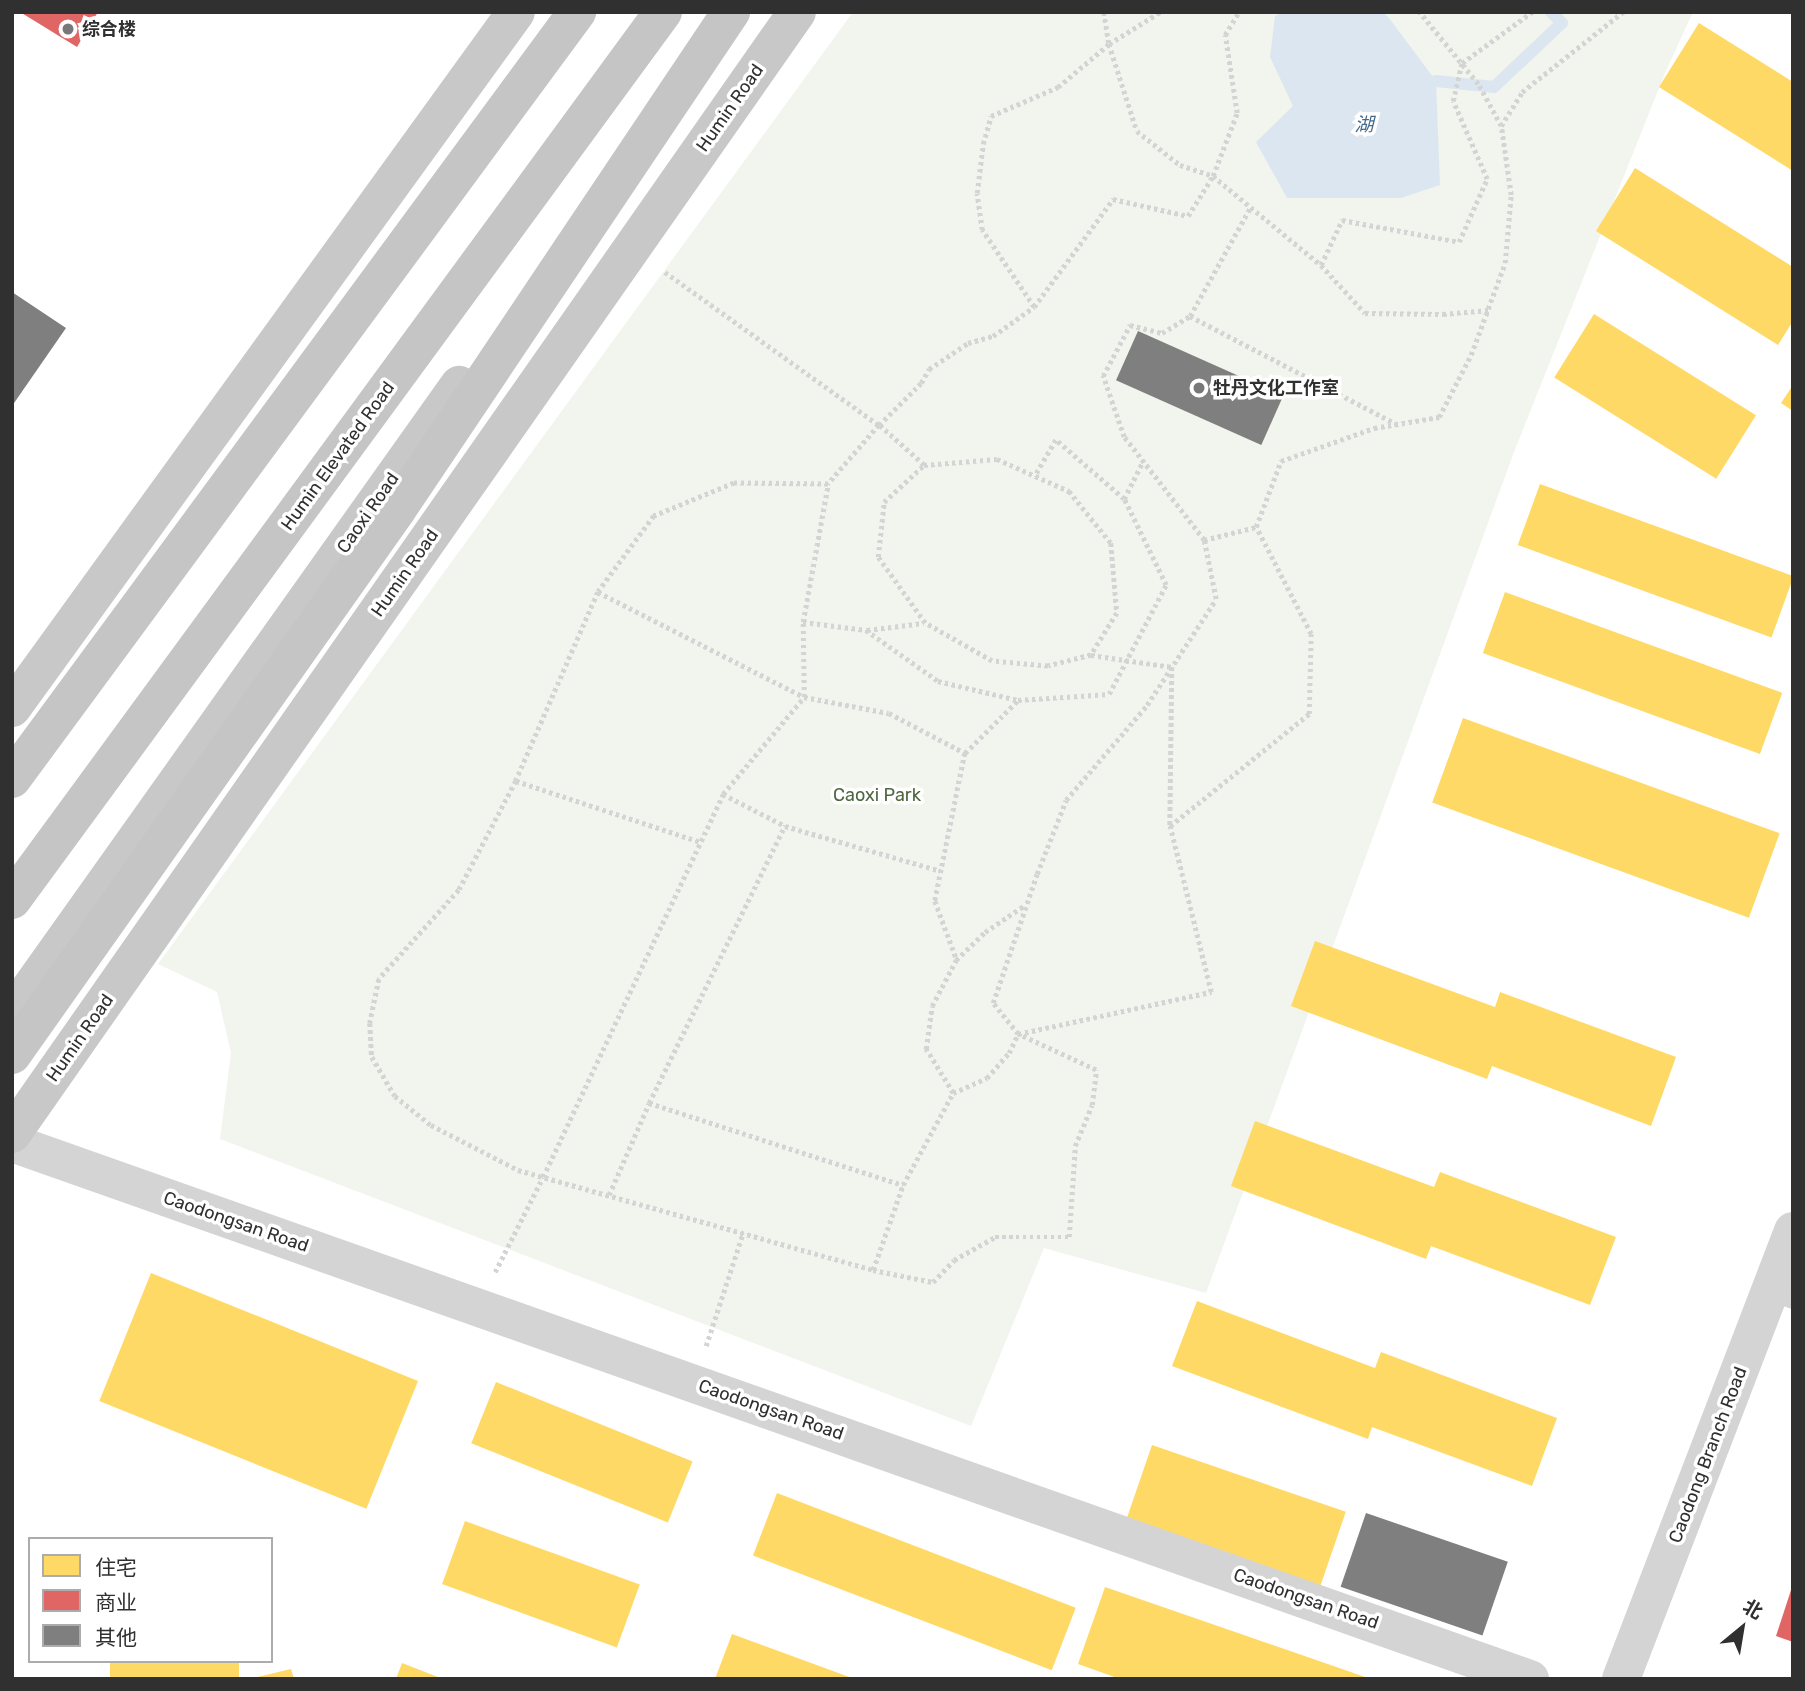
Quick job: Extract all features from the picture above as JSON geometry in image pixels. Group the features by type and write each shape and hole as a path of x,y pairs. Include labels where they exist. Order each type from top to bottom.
{"highway":[{"path":"12,779 577,12"},
{"name":"Humin Elevated Road","path":"12,900 663,12"},
{"path":"12,1055 397,510 731,12"}],"main road":[{"path":"12,708 516,12"},
{"name":"Caoxi Road","path":"12,1014 724,12"},
{"name":"Humin Road","path":"12,1134 797,12"}],"street":[{"name":"Caodongsan Road","path":"12,1143 1530,1679"},
{"name":"Caodong Branch Road","path":"1621,1679 1783,1294 1793,1231"}],"path":[{"path":"1104,12 1109,44 1137,131 1180,165 1213,176 1321,265 1364,313 1443,314 1489,310"},
{"path":"1034,307 982,230 977,193 983,144 991,116 1058,87 1109,44 1160,12"},
{"path":"477,1307 543,1177 723,794 804,697 803,622 828,484 879,425 921,383 929,369 968,343 993,336 1034,307 1113,199 1188,216 1213,176 1237,113 1225,35 1239,12"},
{"path":"1170,826 1309,714 1311,634 1256,527 1281,461 1374,428 1439,417 1489,310 1505,262 1511,194 1500,127 1478,84 1419,12"},
{"path":"1321,265 1342,220 1459,242 1487,179 1453,101 1461,65 1532,12"},
{"path":"1500,127 1522,92 1623,12"},
{"path":"828,484 734,483 654,516 598,593 516,781 459,890 379,979 370,1023 372,1057 395,1096 431,1125 518,1170 873,1270 933,1282 954,1260 995,1237 1069,1237 1075,1146 1092,1105 1096,1070 1018,1034 993,1003 1066,800 1147,705 1216,599 1204,540 1124,437 1103,376 1130,325 1162,333 1191,316 1250,208"},
{"path":"631,249 879,425 923,465"},
{"path":"1191,316 1397,424"},
{"path":"866,630 938,681 1018,700 1109,694 1129,660 1166,584 1124,499 1056,440 1035,476"},
{"path":"1091,655 1117,613 1111,543 1069,491 997,459 923,465 884,502 878,557 925,623 992,660 1048,666 1091,655 1172,667"},
{"path":"1124,499 1143,461"},
{"path":"1204,540 1256,527"},
{"path":"598,593 804,697 889,713 965,753"},
{"path":"803,622 866,630 925,623"},
{"path":"1018,1034 1211,992 1170,826 1172,667"},
{"path":"957,960 935,901 965,753 1018,700"},
{"path":"516,781 700,842"},
{"path":"723,794 785,826 941,871"},
{"path":"609,1195 649,1103 785,826"},
{"path":"953,1093 926,1049 932,1006 957,960 985,932 1027,904"},
{"path":"873,1270 903,1185 953,1093 987,1078 1009,1053 1018,1034"},
{"path":"649,1103 903,1185"},
{"path":"694,1383 743,1233"}],"green space":[{"name":"Caoxi Park","path":"853,12 1693,12 1665,73 1514,452 1206,1293 1044,1248 971,1426 220,1139 231,1053 217,992 158,964"}],"water":[{"name":"湖","path":"1282,12 1383,12 1389,18 1436,81 1440,185 1401,198 1287,198 1256,142 1293,106 1270,57 1275,16"}],"building: 住宅":[{"path":"1699,23 1793,82 1793,171 1659,87"},
{"path":"1635,168 1793,267 1793,321 1778,345 1596,231"},
{"path":"1594,314 1756,415 1716,479 1554,378"},
{"path":"1793,385 1793,411 1781,403"},
{"path":"1540,484 1793,576 1771,637 1518,545"},
{"path":"1505,592 1782,693 1760,754 1483,653"},
{"path":"1463,718 1780,833 1749,918 1432,803"},
{"path":"1315,941 1495,1007 1500,992 1676,1057 1651,1126 1492,1066 1487,1079 1291,1006"},
{"path":"1255,1121 1434,1187 1440,1172 1616,1237 1590,1305 1431,1246 1426,1259 1231,1186"},
{"path":"151,1273 418,1381 366,1509 99,1401"},
{"path":"1197,1301 1375,1368 1381,1352 1557,1418 1532,1486 1372,1427 1368,1439 1172,1366"},
{"path":"496,1382 693,1461 668,1523 471,1443"},
{"path":"1152,1445 1346,1512 1320,1587 1126,1521"},
{"path":"777,1493 1076,1608 1052,1670 753,1556"},
{"path":"465,1521 640,1585 617,1648 442,1584"},
{"path":"1105,1587 1368,1679 1120,1679 1078,1664"},
{"path":"732,1634 852,1678 852,1679 715,1679"},
{"path":"110,1663 239,1663 239,1679 110,1679"},
{"path":"402,1663 443,1679 396,1679"},
{"path":"291,1669 294,1679 253,1679 253,1678"}],"building: 商业":[{"name":"综合楼","path":"20,12 98,12 77,47"},
{"path":"1793,1587 1793,1642 1776,1636"}],"building: 其他":[{"path":"12,292 66,328 12,406"},
{"name":"牡丹文化工作室","path":"1138,331 1283,396 1261,445 1116,380"},
{"path":"1366,1513 1508,1562 1482,1636 1341,1587"}],"waterway":[{"path":"1436,81 1494,87 1562,23 1551,12"}],"place":[{"name":"综合楼","path":"68,29"},
{"name":"牡丹文化工作室","path":"1199,388"}]}
